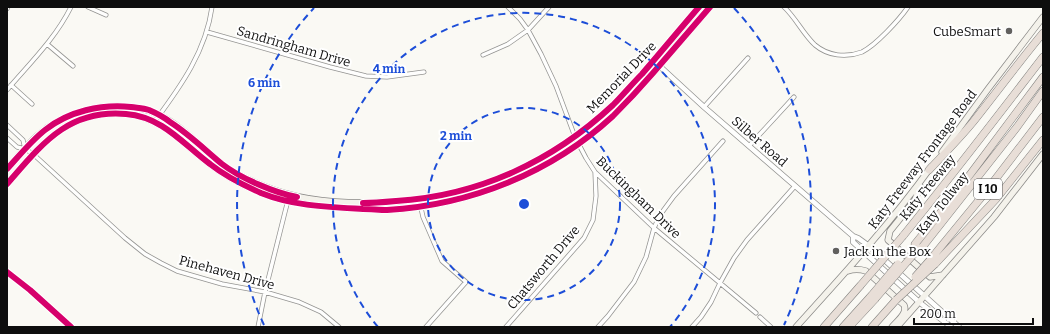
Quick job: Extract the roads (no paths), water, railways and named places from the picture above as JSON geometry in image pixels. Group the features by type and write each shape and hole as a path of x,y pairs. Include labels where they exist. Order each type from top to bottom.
{"highway":[{"path":"929,170 968,128 1024,55 1043,33"},
{"name":"Katy Freeway","path":"824,327 903,236 978,143 1043,57"},
{"path":"849,327 918,248 954,196 1043,77"},
{"name":"Katy Tollway","path":"918,248 966,192 1043,91"},
{"name":"I 10","path":"933,262 1043,117"},
{"path":"872,327 896,300 996,199 1043,140"},
{"path":"843,327 874,299"},
{"path":"855,327 874,299"}],"main road":[{"name":"Memorial Drive","path":"7,169 37,137 54,123 66,117 90,109 120,106 149,110 159,115 180,128 224,165 236,173 253,182 290,195 329,201 366,203 419,199 449,194 499,179 534,163 575,137 614,104 654,61 699,7"},
{"name":"Memorial Drive","path":"7,184 33,154 55,134 73,122 98,114 110,113 137,115 155,121 175,134 210,165 232,179 248,188 264,194 299,204 335,208 386,210 421,206 466,197 502,186 539,169 560,157 578,144 613,116 710,7"},
{"name":"Katy Freeway Frontage Road","path":"796,327 889,222 1043,17"},
{"path":"897,327 994,217 1043,154"},
{"path":"232,179 236,173"},
{"path":"499,179 502,186"},
{"path":"922,180 915,200 890,231 888,240 930,277 943,275"},
{"path":"847,271 860,269 866,271 906,307 905,311 892,327"}],"street":[{"path":"7,90 57,32 71,7"},
{"path":"88,7 106,15"},
{"path":"155,121 189,72 200,52 207,32 212,7"},
{"name":"Buckingham Drive","path":"508,7 528,30 556,86 578,144 595,172 654,228 756,314"},
{"path":"483,55 508,44 528,30 549,7"},
{"path":"784,7 789,11 811,41 822,50 841,56 862,51 871,46 892,27 908,7"},
{"name":"Sandringham Drive","path":"207,32 366,76 387,77 424,72"},
{"path":"47,44 73,66"},
{"path":"704,107 748,58"},
{"name":"Silber Road","path":"654,61 704,107 853,236 869,246 959,327"},
{"path":"11,85 32,104"},
{"path":"749,146 794,96"},
{"path":"7,125 23,140 26,149"},
{"path":"7,138 17,147 26,149"},
{"path":"598,327 634,282 646,257 654,228 660,215 674,196 723,141"},
{"name":"Pinehaven Drive","path":"26,149 125,238 145,254 176,271 222,284 265,292 299,302 321,312 339,327"},
{"name":"Chatsworth Drive","path":"506,327 584,238 593,220 596,196 595,172"},
{"path":"692,327 701,318 734,258 747,240 795,186"},
{"path":"258,327 287,201 290,195"},
{"path":"419,199 423,217 442,261 466,282 426,327"},
{"name":"Silber Road","path":"853,236 853,242 919,302 950,327"},
{"path":"7,272 71,327"},
{"path":"760,317 771,327"}],"place":[{"name":"CubeSmart","path":"1009,31"},
{"name":"Jack in the Box","path":"836,251"}]}
